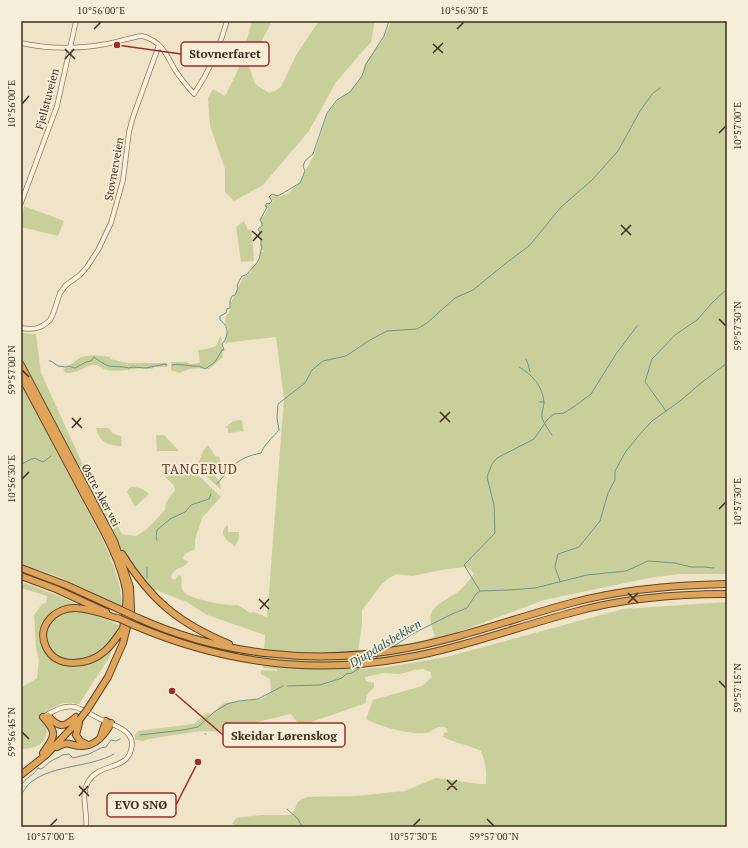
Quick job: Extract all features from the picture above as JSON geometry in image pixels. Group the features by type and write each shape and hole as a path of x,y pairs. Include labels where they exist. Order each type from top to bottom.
{"highway":[{"name":"Østre Aker vei","path":"21,365 114,541 131,593 130,619 120,645"},
{"name":"Østre Aker vei","path":"21,376 101,527 124,580 126,610 120,645"},
{"path":"114,541 141,582 167,609 201,632 239,648"},
{"path":"21,568 66,585 138,618 182,635 210,643 272,654 317,656 385,652 443,640 600,596 666,586 727,584"},
{"path":"21,576 56,589 136,626 180,643 233,657 289,664 345,665 387,661 418,656 574,612 613,603 659,596 727,594"},
{"path":"118,618 86,609 75,608 62,610 52,616 46,624 43,635 45,647 52,655 62,661 70,663 85,661 96,657 104,651 114,642 123,628"},
{"path":"21,776 78,718 89,704 120,645"},
{"path":"45,716 61,726 66,725 78,718"},
{"path":"44,754 54,734 45,716"},
{"path":"78,718 76,735 80,741 87,745"},
{"path":"21,771 44,754 65,743 81,746 94,743 101,738 108,722"}],"street":[{"name":"Fjellstuveien","path":"21,203 56,109 76,21"},
{"path":"21,43 38,46 70,48 104,45 139,36 144,37 159,45 194,94 202,82 212,61 227,21"},
{"name":"Stovnerveien","path":"21,328 37,328 46,324 50,320 60,293 66,285 80,275 87,267 108,229 120,192 129,132 133,117 159,45"},
{"path":"45,716 60,708 72,706 121,728 128,734 132,743 131,751 124,761 100,770 88,781 84,794 86,827"}],"green space":[{"path":"252,21 272,21 249,66 255,84 269,93 281,87 296,55 319,21 375,21 371,42 336,82 309,131 263,185 234,201 225,192 225,169 210,126 208,98 213,89 225,96 238,70"},
{"path":"391,21 727,21 727,574 678,574 649,578 544,600 359,669 387,667 446,657 623,609 727,602 727,827 237,827 232,824 236,818 261,815 290,815 300,800 308,797 355,796 405,791 436,778 486,784 484,759 481,751 443,737 444,733 448,732 445,727 439,727 425,733 411,733 386,727 366,719 373,700 422,686 432,677 430,672 423,669 400,674 384,673 365,677 366,681 374,683 374,687 367,696 366,703 300,726 291,714 261,721 236,732 200,731 144,741 135,740 135,735 138,731 193,724 207,713 211,714 224,703 262,699 271,692 270,679 261,674 261,670 277,671 277,669 263,668 265,635 207,615 187,602 156,590 152,591 125,556 21,360 21,333 36,334 41,373 83,465 87,480 106,513 113,516 122,534 136,536 146,530 165,510 166,503 175,490 174,486 165,476 161,476 163,470 191,471 199,476 221,497 202,518 195,539 195,549 185,554 183,558 188,561 187,564 177,569 171,578 175,580 178,575 181,576 183,591 192,597 218,604 238,605 250,613 253,612 267,617 284,399 276,337 224,343 228,329 225,324 226,315 229,313 231,306 230,304 244,276 246,276 249,272 251,273 251,269 257,264 261,252 264,251 261,250 261,239 258,237 260,232 259,228 262,226 260,218 264,216 268,208 265,206 267,203 270,204 273,201 270,197 273,195 279,197 287,194 299,183 314,155 328,112 338,100 349,92 362,76 365,64 385,36","holes":["466,567 474,574 463,587 439,604 432,613 430,618 431,626 435,636 419,642 392,645 358,652 362,623 362,610 381,585 389,578 397,574 413,576 441,570"]},
{"path":"24,206 64,221 58,236 21,227"},
{"path":"244,221 248,230 252,231 254,261 241,262 236,227"},
{"path":"221,335 223,357 209,369 190,369 180,373 171,370 171,362 187,362 190,364 200,363 198,350 216,346"},
{"path":"93,355 110,357 110,359 128,363 167,363 167,367 112,371 92,365 70,373 66,373 63,370 81,357"},
{"path":"21,384 102,538 114,567 120,587 122,606 57,576 21,564"},
{"path":"242,420 243,430 245,431 228,433 228,428 225,428 233,421"},
{"path":"96,428 109,428 112,433 121,436 122,446 108,444 102,440 97,433"},
{"path":"156,435 164,435 179,451 157,451"},
{"path":"208,445 215,456 219,457 221,466 213,472 220,483 221,490 197,467 203,451"},
{"path":"130,487 140,488 149,494 135,507 127,492"},
{"path":"227,525 228,532 239,532 239,538 235,547 223,535 224,529"},
{"path":"21,582 72,602 120,626 109,658 79,704 62,704 46,712 47,727 45,739 37,746 21,749 21,688 37,678 39,660 36,648 34,615 42,604 46,603 47,596 21,588"}],"waterway":[{"path":"172,365 179,364 199,366 205,369 215,362 222,350 224,350 222,344 226,338 227,331 225,325 220,320 220,316 226,313 227,309 230,308 230,301 232,296 235,295 238,288 237,285 242,276 246,275 259,259 262,246 261,239 258,237 260,233 258,229 262,226 260,220 267,207 265,206 267,203 269,204 272,201 269,197 272,194 278,196 300,183 305,171 303,166 305,161 313,154 327,113 337,100 350,92 362,76 366,64 384,36 389,21"},
{"path":"217,484 240,460 261,453 266,444 279,430 277,418 278,404 305,383 312,370 323,361 346,356 387,331 417,329 427,323 455,298 473,290 530,245 561,207 592,180 618,151 640,111 653,93 660,88"},
{"path":"666,411 645,382 652,359 675,335 697,320 727,289"},
{"path":"480,591 464,565 495,533 494,505 487,477 492,464 497,458 534,439 547,420 554,414 564,413 591,394 616,354 637,326"},
{"path":"49,361 58,366 75,368 91,361 94,357 109,366 146,368 165,364 167,365"},
{"path":"526,359 530,372"},
{"path":"560,581 555,567 558,554 579,547 600,521 608,493 615,480 615,471 626,451 652,421 680,401 727,363"},
{"path":"519,367 532,377 542,391 544,402 542,418 552,435"},
{"path":"539,402 544,402"},
{"path":"21,464 34,458 43,462 51,456"},
{"path":"157,540 157,530 170,519 185,512 191,505 209,499 211,494"},
{"path":"481,591 535,588 587,575 626,571 648,561 675,563 691,567 714,568"},
{"path":"147,567 147,578"},
{"name":"Djupdalsbekken","path":"391,648 414,633 467,608 476,594 480,591"},
{"name":"Djupdalsbekken","path":"373,660 380,655"},
{"name":"Djupdalsbekken","path":"287,686 320,685 342,678 346,674 352,673 363,666"},
{"name":"Djupdalsbekken","path":"140,735 198,727 214,712 227,704 258,699 283,686"},
{"name":"Djupdalsbekken","path":"21,786 25,780 38,768 43,768 51,761 62,755 69,754 73,758 89,754 106,747 111,740 116,741 120,739"},
{"path":"21,794 30,783 40,776 61,769 94,762 114,754"},
{"path":"287,809 298,819 302,827"}],"place":[{"name":"Stovnerfaret","path":"117,45"},
{"name":"Skeidar Lørenskog","path":"172,691"},
{"name":"EVO SNØ","path":"198,762"}],"district":[{"name":"TANGERUD","path":"200,469"}]}
